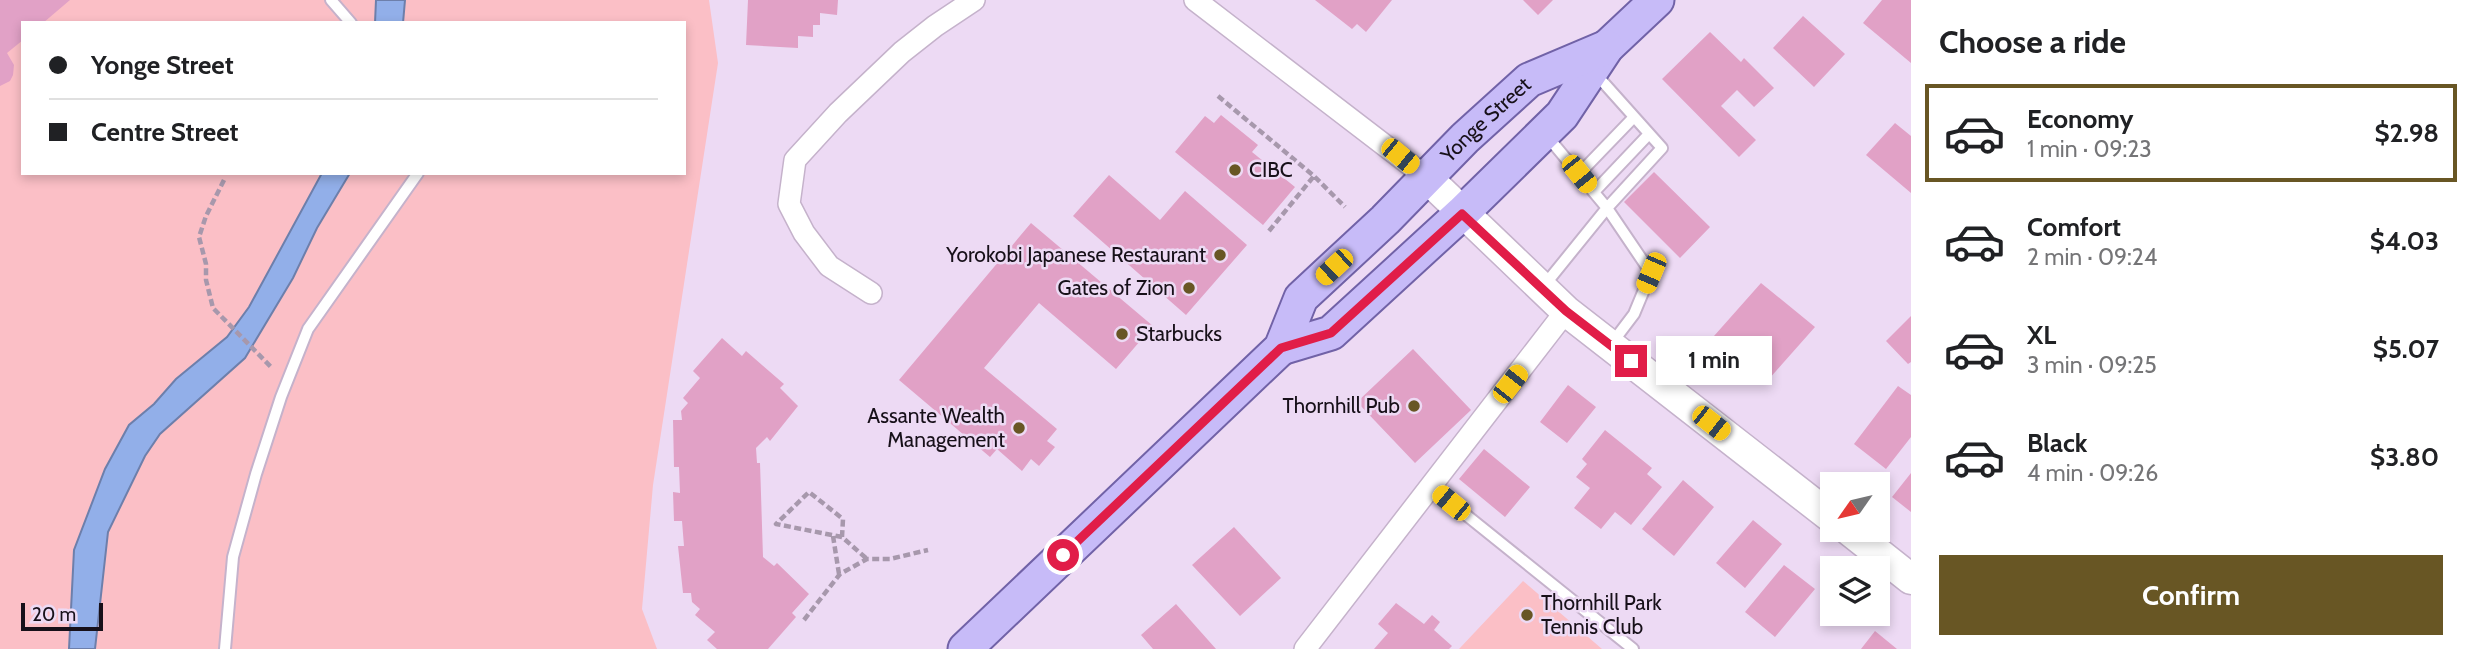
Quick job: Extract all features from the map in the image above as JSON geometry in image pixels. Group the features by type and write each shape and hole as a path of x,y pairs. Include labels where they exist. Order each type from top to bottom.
{"main road":[{"name":"Yonge Street","path":"1281,348 1331,333 1462,214 1562,114 1600,58 1657,0"},
{"name":"Yonge Street","path":"965,649 1281,348 1301,298 1529,80 1600,58"},
{"path":"1426,177 1566,311 1820,509"},
{"path":"1864,542 1911,579"}],"street":[{"path":"871,293 829,266 804,233 789,204 795,160 838,113 902,52 934,26 974,0"},
{"path":"1195,0 1426,177"},
{"path":"1305,649 1566,311"}],"lane":[{"path":"331,0 349,21"},
{"path":"1542,289 1607,208 1662,148 1634,117 1600,58"},
{"path":"1579,174 1634,117"},
{"path":"1544,133 1607,208 1651,273 1634,314 1611,345"},
{"path":"1594,192 1649,134"},
{"path":"225,649 233,557 281,397 308,329 417,175"},
{"path":"1430,486 1633,649"}],"path":[{"path":"1218,96 1314,176 1345,207"},
{"path":"1269,232 1314,176"},
{"path":"224,180 199,237 213,308 272,368"},
{"path":"842,537 843,519 809,492 776,524 842,537 867,559"},
{"path":"833,536 839,574"},
{"path":"804,620 839,574 867,559 890,559 928,550"}],"shaded area":[{"path":"0,0 709,0 718,63 653,485 642,609 657,649 0,649"},
{"name":"Thornhill Park Tennis Club","path":"1523,581 1602,649 1459,649"}],"water":[{"path":"376,0 405,0 403,21 375,21"},
{"path":"321,175 349,175 317,228 293,278 245,358 160,434 145,456 108,532 95,649 69,649 74,550 105,469 129,425 154,404 176,379 227,337 249,307"}],"building":[{"path":"0,0 70,0 45,21 21,21 21,42 7,53 14,65 13,75 10,81 0,86"},
{"path":"748,0 838,0 837,15 820,13 820,25 813,25 813,37 798,36 798,48 746,45"},
{"path":"1315,0 1392,0 1366,32 1357,24 1352,29"},
{"path":"1523,0 1553,0 1538,15"},
{"path":"1882,0 1911,0 1911,63 1863,23"},
{"path":"1803,16 1845,54 1814,87 1773,48"},
{"path":"1710,32 1741,62 1744,58 1774,88 1754,107 1737,90 1721,106 1756,140 1739,157 1662,79"},
{"name":"CIBC","path":"1221,115 1258,145 1252,152 1295,187 1263,225 1175,152 1205,116 1214,123"},
{"path":"1895,123 1911,136 1911,193 1866,155"},
{"path":"1654,172 1710,227 1680,258 1624,202"},
{"path":"1109,175 1160,220 1185,191 1247,245 1186,315 1073,216"},
{"path":"1031,223 1153,326 1116,369 1039,303 984,368 1057,429 1047,441 1055,447 1039,466 1031,459 1022,471 997,449 990,457 899,380"},
{"path":"1761,283 1815,327 1768,380 1714,336"},
{"path":"1911,316 1911,362 1908,364 1886,341"},
{"path":"722,338 742,356 746,351 784,384 780,388 798,406 770,441 767,437 756,448 757,463 760,463 763,557 774,566 777,563 809,594 792,613 796,617 768,649 717,649 707,640 715,632 695,615 700,609 692,602 691,593 683,593 678,546 684,546 682,521 674,521 673,492 680,493 679,467 674,467 673,420 682,420 681,411 688,403 683,398 700,378 693,371"},
{"name":"Thornhill Pub","path":"1413,349 1471,410 1415,463 1357,402"},
{"path":"1568,385 1596,407 1567,443 1540,422"},
{"path":"1898,386 1911,395 1911,437 1886,469 1854,444"},
{"path":"1605,430 1652,468 1647,474 1662,487 1631,525 1615,512 1601,529 1574,508 1590,488 1576,477 1587,464 1582,459"},
{"path":"1484,449 1530,487 1505,517 1459,479"},
{"path":"1911,473 1911,512 1892,497"},
{"path":"1683,480 1714,507 1674,556 1642,529"},
{"path":"1753,520 1782,544 1745,588 1716,563"},
{"path":"1234,527 1281,578 1240,616 1192,565"},
{"path":"1784,565 1815,589 1775,637 1745,612"},
{"path":"1396,603 1424,624 1432,615 1440,622 1434,630 1452,646 1449,649 1374,649 1388,633 1378,624"},
{"path":"1176,604 1216,649 1153,649 1141,635"},
{"path":"1875,631 1897,649 1861,649"}],"place":[{"name":"CIBC","path":"1235,170"},
{"name":"Yorokobi Japanese Restaurant","path":"1220,255"},
{"name":"Gates of Zion","path":"1189,288"},
{"name":"Starbucks","path":"1122,334"},
{"name":"Thornhill Pub","path":"1414,406"},
{"name":"Assante Wealth Management","path":"1019,428"},
{"name":"Thornhill Park Tennis Club","path":"1527,615"}],"route":[{"path":"1063,555 1281,348 1331,333 1462,214 1566,311 1631,361"}]}
